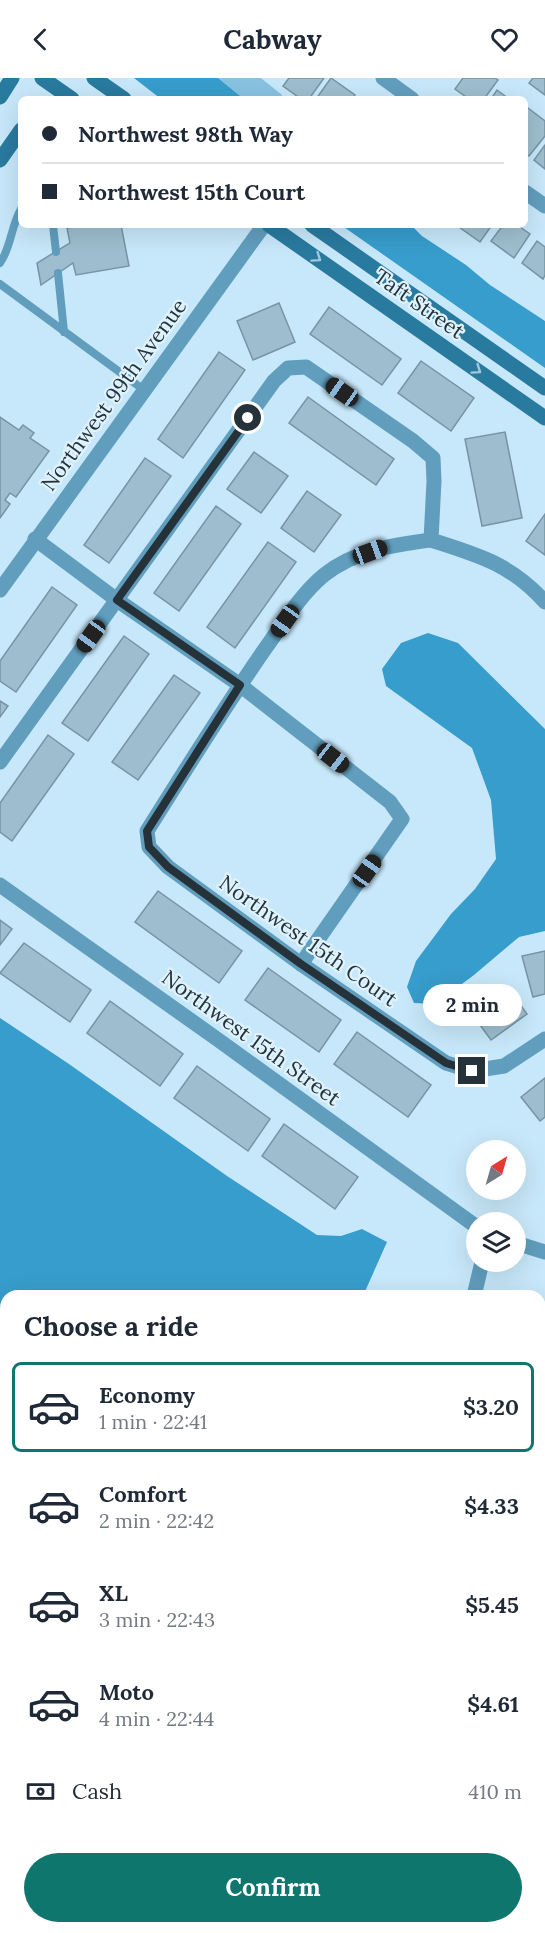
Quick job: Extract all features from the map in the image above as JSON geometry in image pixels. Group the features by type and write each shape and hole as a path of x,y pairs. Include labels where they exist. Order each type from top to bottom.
{"street":[{"path":"0,97 12,78"},
{"path":"94,78 120,96"},
{"path":"383,78 408,96"},
{"path":"44,96 51,81 68,96"},
{"path":"0,160 18,134"},
{"path":"528,194 545,206"},
{"name":"Northwest 99th Avenue","path":"0,590 262,228"},
{"name":"Taft Street","path":"273,228 545,418"},
{"name":"Taft Street","path":"316,228 545,388"},
{"path":"0,762 274,381 288,368 306,367 413,441 433,458 431,540"},
{"path":"36,539 117,600 240,685 390,802 402,819 301,964"},
{"path":"240,685 296,605 324,575 357,556 383,547 431,540 487,558 529,585 545,602"},
{"name":"Northwest 15th Court","path":"240,685 147,831 149,847 168,867 301,964 446,1063 472,1071 504,1066 545,1039"},
{"name":"Northwest 15th Street","path":"0,885 466,1219"},
{"path":"526,1246 545,1252"},
{"path":"475,1290 480,1272"}],"lane":[{"path":"0,263 5,256 18,216"},
{"path":"53,228 56,252"},
{"path":"58,273 64,332"},
{"path":"0,285 144,390"}],"shaded area":[{"path":"134,78 218,78 240,96 157,96"},
{"path":"218,78 261,78 282,95 282,96 240,96"},
{"path":"345,228 414,228 490,285 545,321 545,368"},
{"path":"428,633 458,643 545,729 545,931 519,937 435,1004 414,1003 407,987 416,961 451,914 475,889 496,859 491,800 472,748 386,686 382,669 401,643"},
{"path":"0,1018 227,1176 317,1235 341,1236 362,1229 387,1242 366,1290 0,1290"}],"building":[{"path":"289,78 324,78 311,96 297,96 283,86"},
{"path":"331,78 355,95 354,96 318,96"},
{"path":"463,78 495,78 498,80 486,96 465,96 455,89"},
{"path":"533,78 545,78 545,95 529,83"},
{"path":"497,90 505,96 493,96"},
{"path":"528,108 545,121 545,136 529,156"},
{"path":"545,145 545,169 534,160"},
{"path":"67,228 122,228 129,266 76,275 73,263 41,285 37,263 70,243"},
{"path":"460,228 490,228 480,242"},
{"path":"501,228 521,228 530,234 514,258 491,241"},
{"path":"537,241 545,247 543,279 522,263"},
{"path":"279,303 295,342 253,360 237,321"},
{"path":"329,307 401,359 382,385 310,334"},
{"path":"219,352 245,370 183,458 158,439"},
{"path":"421,361 474,398 451,431 398,393"},
{"path":"308,397 394,459 376,485 289,423"},
{"path":"0,417 19,430 23,425 34,433 30,438 49,451 16,497 10,493 5,500 10,504 0,518"},
{"path":"505,432 522,518 482,526 465,439"},
{"path":"254,452 288,476 261,513 227,489"},
{"path":"145,458 171,476 109,563 84,545"},
{"path":"307,491 341,515 314,552 281,528"},
{"path":"216,506 241,524 179,611 154,593"},
{"path":"545,514 545,555 526,541"},
{"path":"268,542 296,562 235,648 207,627"},
{"path":"52,587 77,605 16,692 0,681 0,661"},
{"path":"124,636 149,654 88,741 62,723"},
{"path":"174,675 200,693 138,780 112,762"},
{"path":"0,701 8,706 0,717"},
{"path":"48,735 74,754 12,841 0,832 0,803"},
{"path":"158,891 242,951 219,983 135,922"},
{"path":"0,920 12,929 0,945"},
{"path":"24,943 91,990 70,1022 0,973"},
{"path":"545,951 545,994 533,997 522,956"},
{"path":"268,968 341,1020 319,1052 245,1000"},
{"path":"510,990 527,1014 491,1040 472,1014 480,1008 482,1010"},
{"path":"110,1001 183,1054 160,1086 87,1033"},
{"path":"357,1032 431,1085 408,1117 334,1064"},
{"path":"197,1066 270,1119 248,1151 174,1098"},
{"path":"545,1078 545,1117 540,1121 521,1097"},
{"path":"284,1124 358,1177 335,1209 262,1156"}],"route":[{"path":"248,418 117,600 240,685 147,831 149,847 168,867 301,964 446,1063 472,1071"}]}
